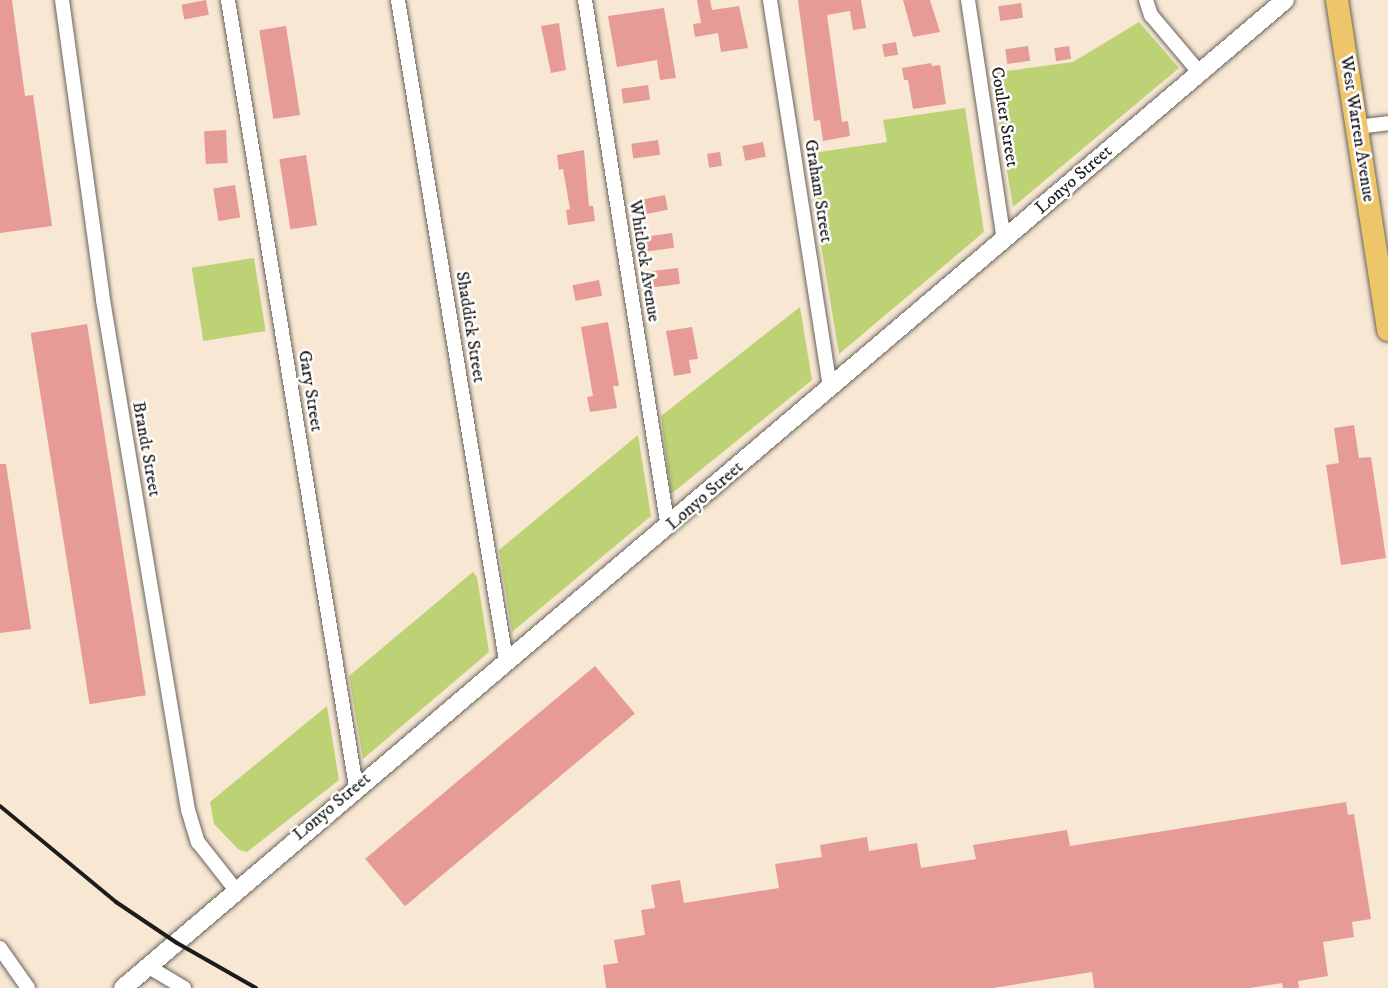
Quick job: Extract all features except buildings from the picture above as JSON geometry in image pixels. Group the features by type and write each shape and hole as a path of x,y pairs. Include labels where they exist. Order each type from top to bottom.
{"main road":[{"name":"West Warren Avenue","path":"1337,0 1388,330"}],"street":[{"name":"Brandt Street","path":"62,0 103,300 188,810 198,842 235,889"},
{"name":"Gary Street","path":"228,0 356,787"},
{"name":"Shaddick Street","path":"398,0 506,660"},
{"name":"Whitlock Avenue","path":"585,0 668,528"},
{"name":"Graham Street","path":"770,0 830,387"},
{"name":"Coulter Street","path":"968,0 1004,240"},
{"path":"1146,0 1151,15 1199,72"},
{"name":"Lonyo Street","path":"123,988 235,889 506,660 668,528 1285,0"},
{"path":"1357,128 1388,123"},
{"path":"0,948 28,988"},
{"path":"149,967 184,988"}],"green space":[{"path":"1139,22 1179,68 1013,207 991,73 1073,62"},
{"path":"965,108 984,232 839,354 806,154 887,142 883,120"},
{"path":"254,258 266,331 203,341 192,268"},
{"path":"800,307 812,380 671,494 661,416"},
{"path":"638,435 651,516 512,632 499,550"},
{"path":"473,572 477,577 489,652 363,759 349,676"},
{"path":"327,706 339,780 247,852 239,850 214,824 210,802"}],"railway":[{"path":"0,806 116,902 177,943 256,988"}]}
